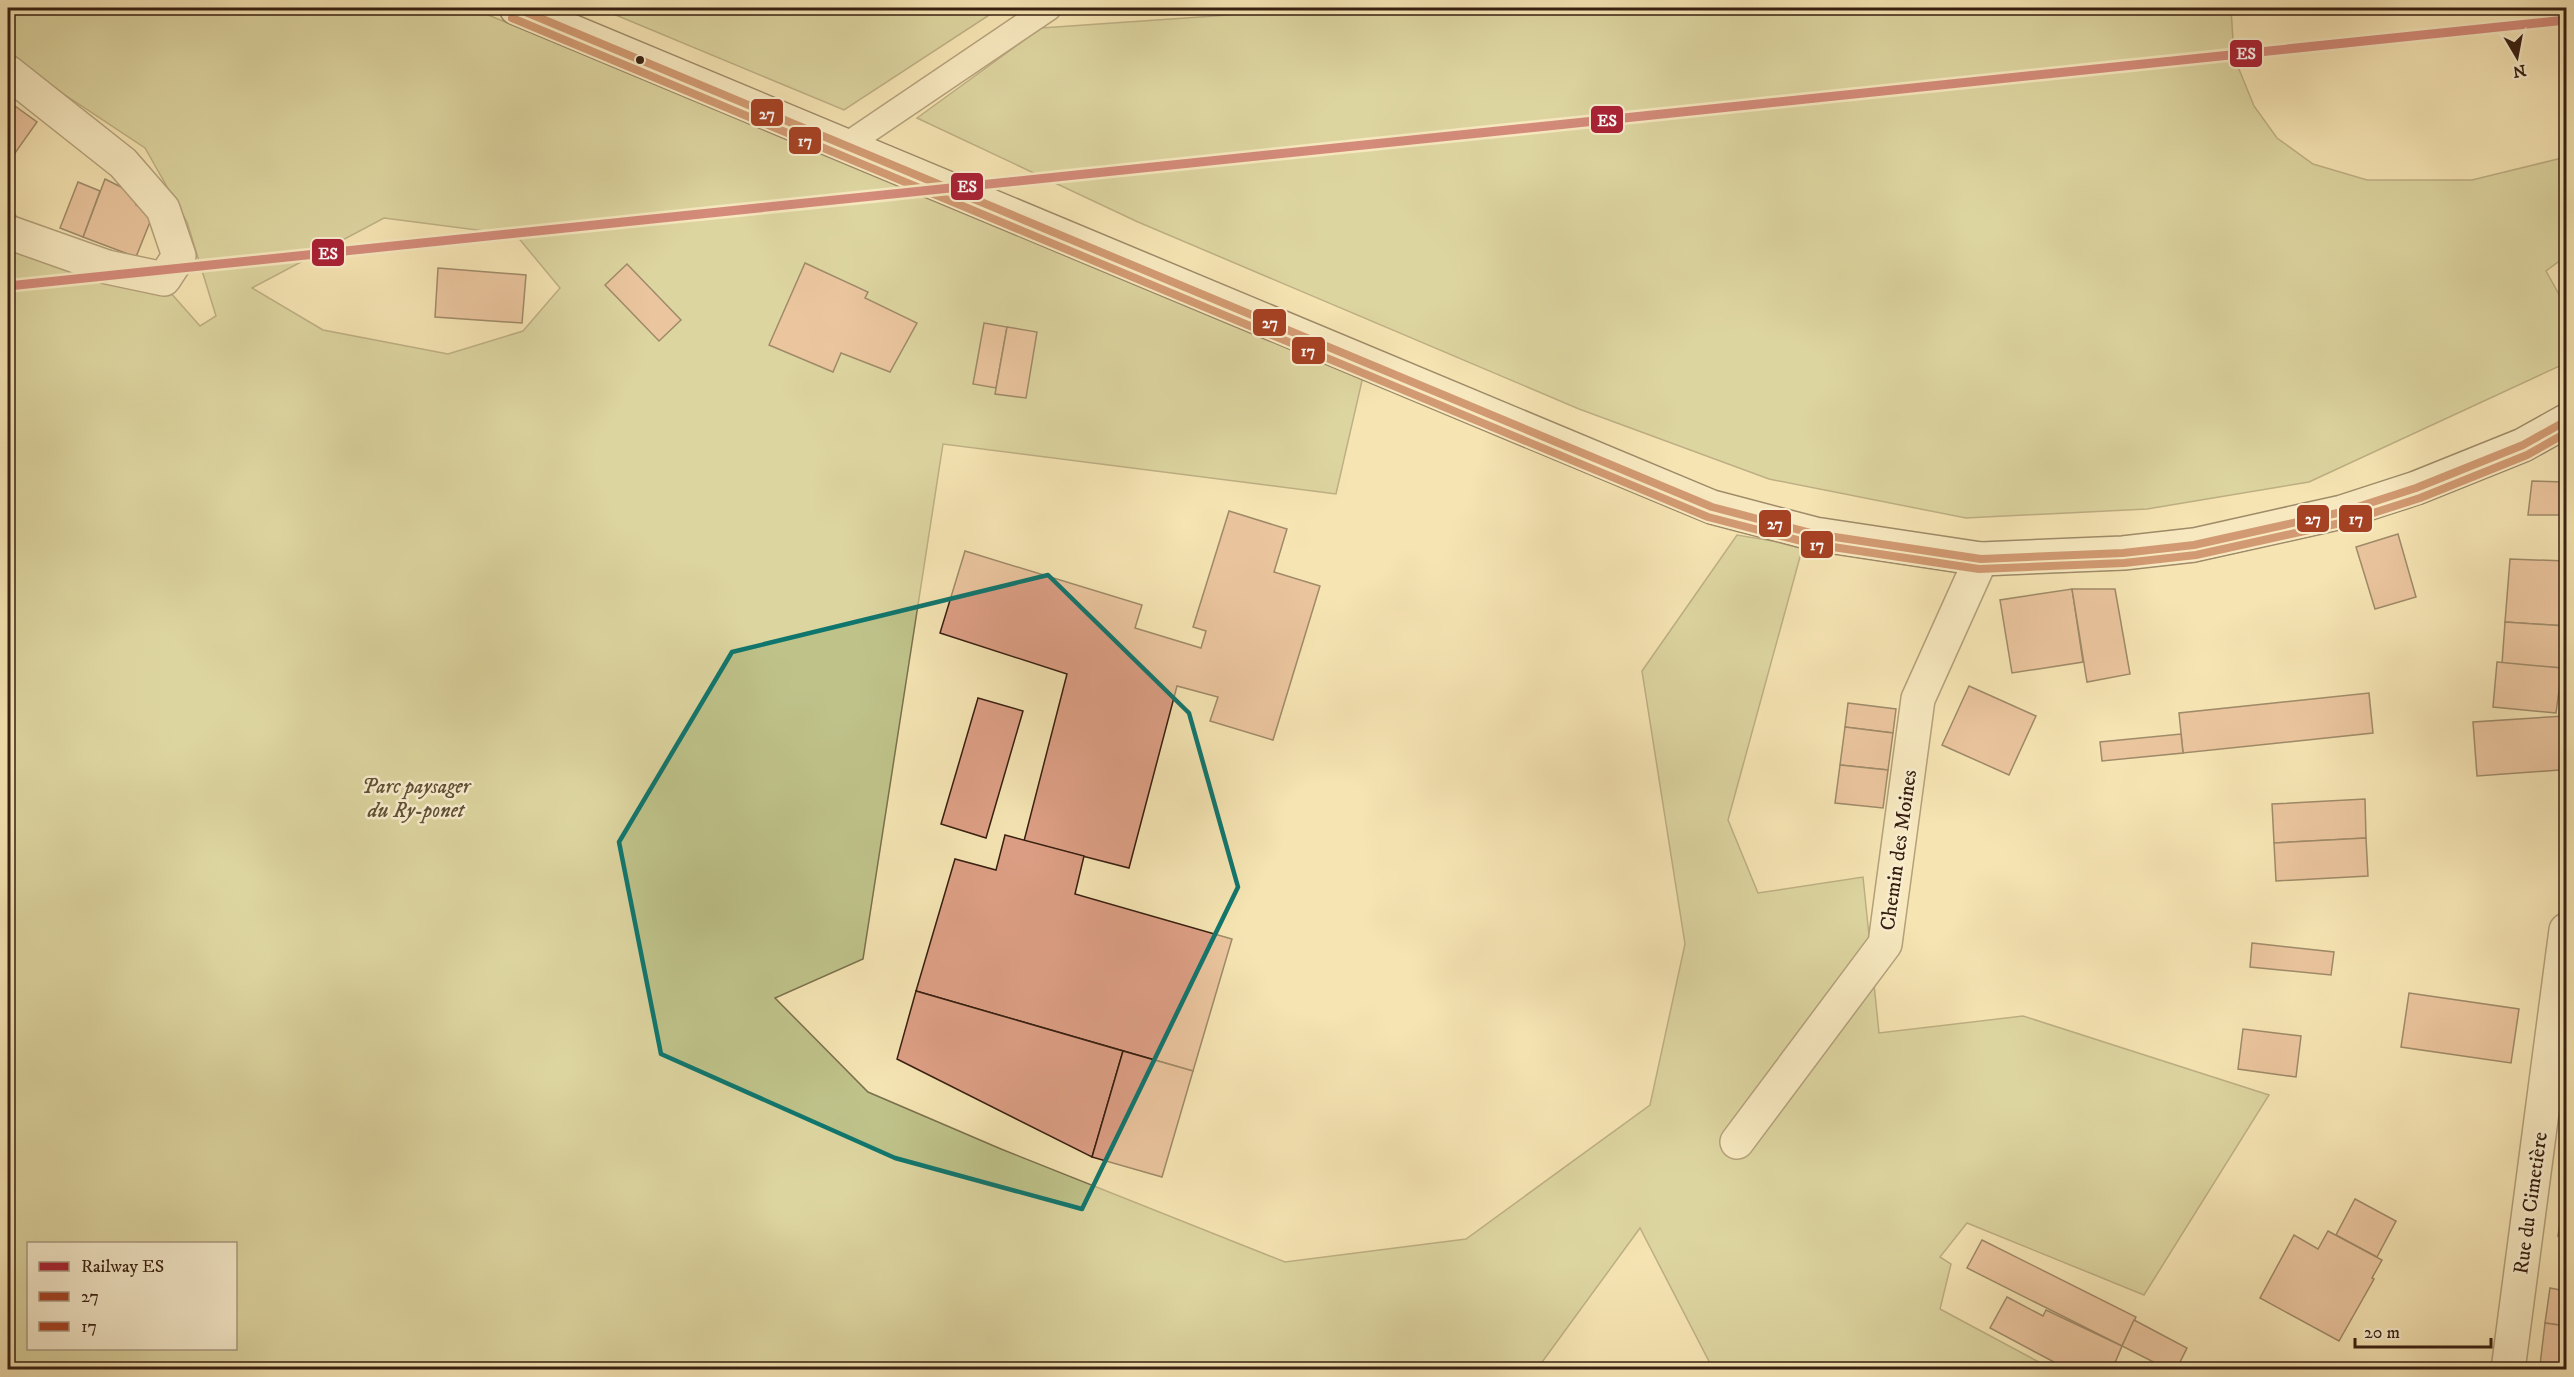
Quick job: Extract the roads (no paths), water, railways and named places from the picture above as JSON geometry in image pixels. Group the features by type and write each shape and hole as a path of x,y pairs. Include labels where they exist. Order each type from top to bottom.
{"main road":[{"path":"516,8 1712,507 1815,534 1981,559 2123,553 2194,544 2342,512 2416,488 2523,446 2566,421"},
{"path":"8,72 123,163 162,209 179,256 164,279 107,267 8,232"},
{"name":"Chemin des Moines","path":"1737,1142 1885,944 1918,699 1981,559"},
{"name":"Rue du Cimetière","path":"2508,1370 2566,930"}],"lane":[{"path":"845,146 1049,8"}],"rail line":[{"name":"ES","path":"8,286 2566,20"}],"park label":[{"name":"Parc paysager du Ry-ponet","path":"416,798"}]}
